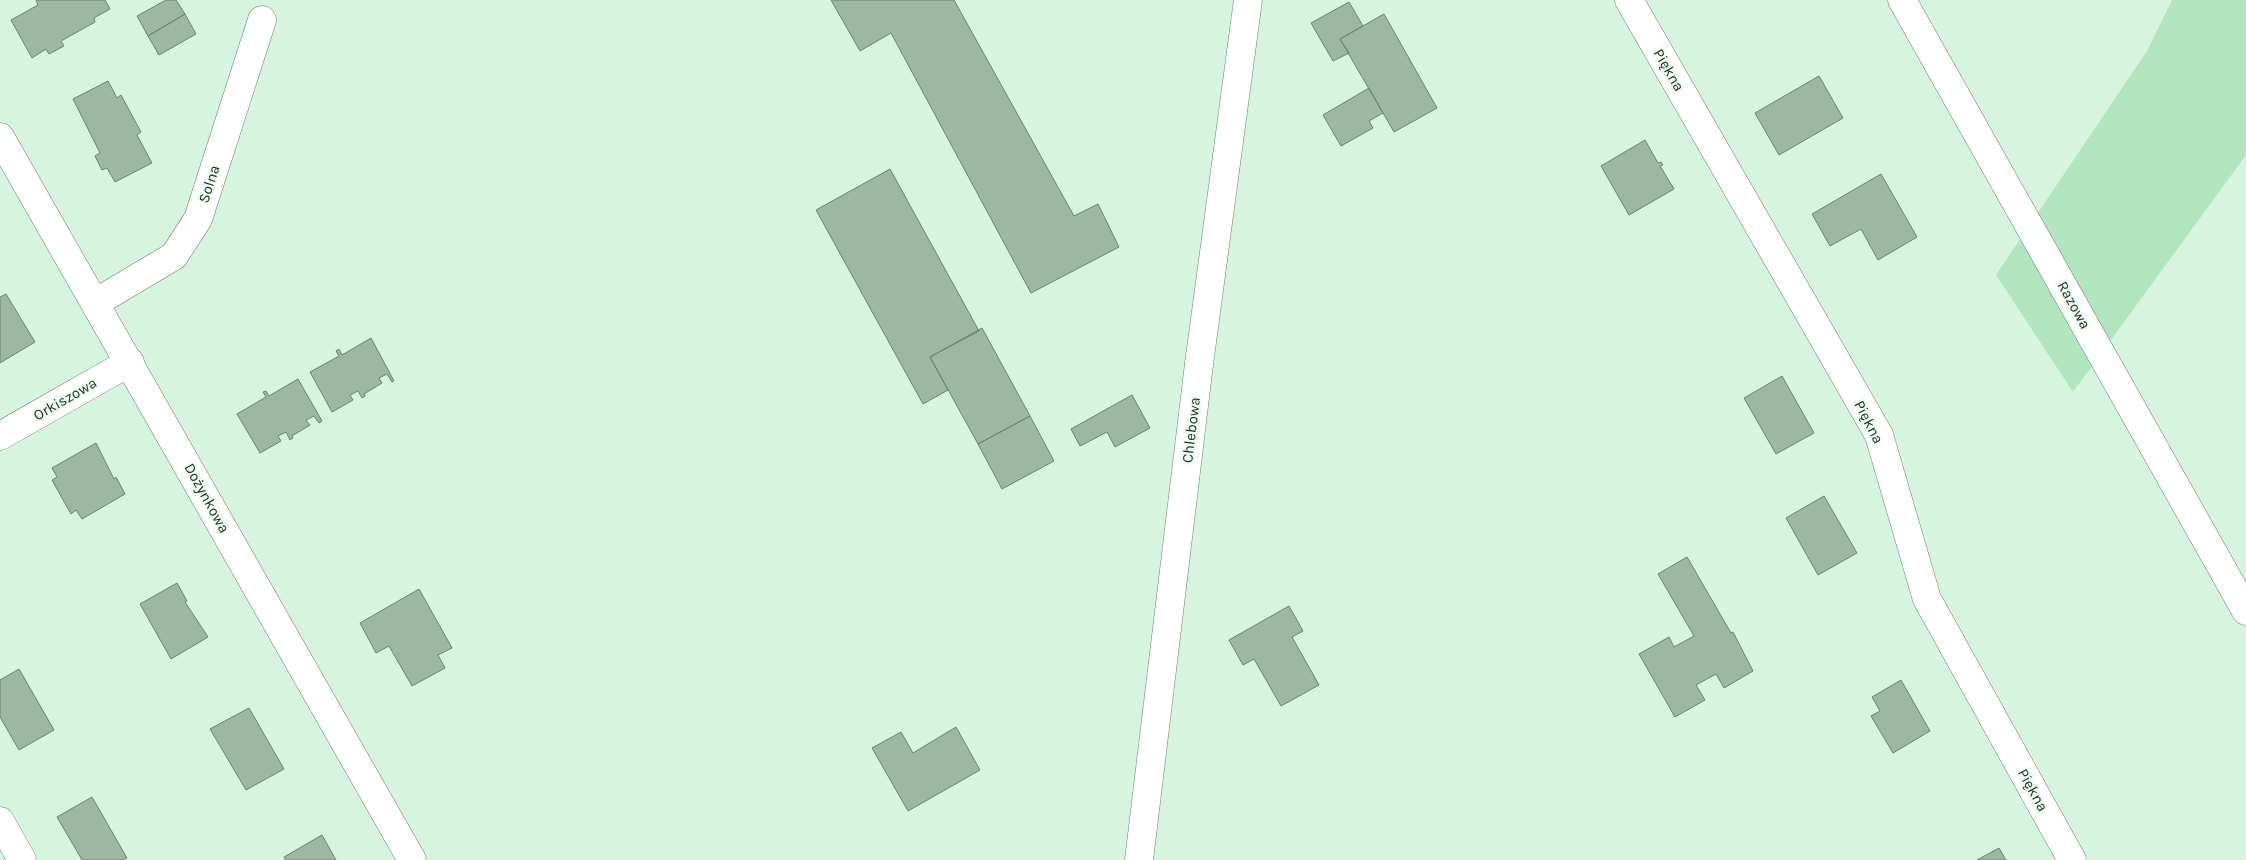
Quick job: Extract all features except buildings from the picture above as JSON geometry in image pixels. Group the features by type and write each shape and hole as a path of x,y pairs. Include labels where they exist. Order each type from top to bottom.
{"street":[{"name":"Chlebowa","path":"1139,860 1199,364 1248,0"},
{"name":"Piękna","path":"1629,0 1879,435 1927,599 2072,860"},
{"name":"Razowa","path":"1902,0 2246,611"},
{"name":"Solna","path":"95,303 174,256 198,219 262,20"},
{"name":"Dożynkowa","path":"0,137 130,362 412,860"},
{"name":"Orkiszowa","path":"0,436 130,362"},
{"path":"0,820 22,860"}],"green space":[{"path":"2172,0 2246,0 2246,155 2073,392 1996,275 2147,51"}]}
